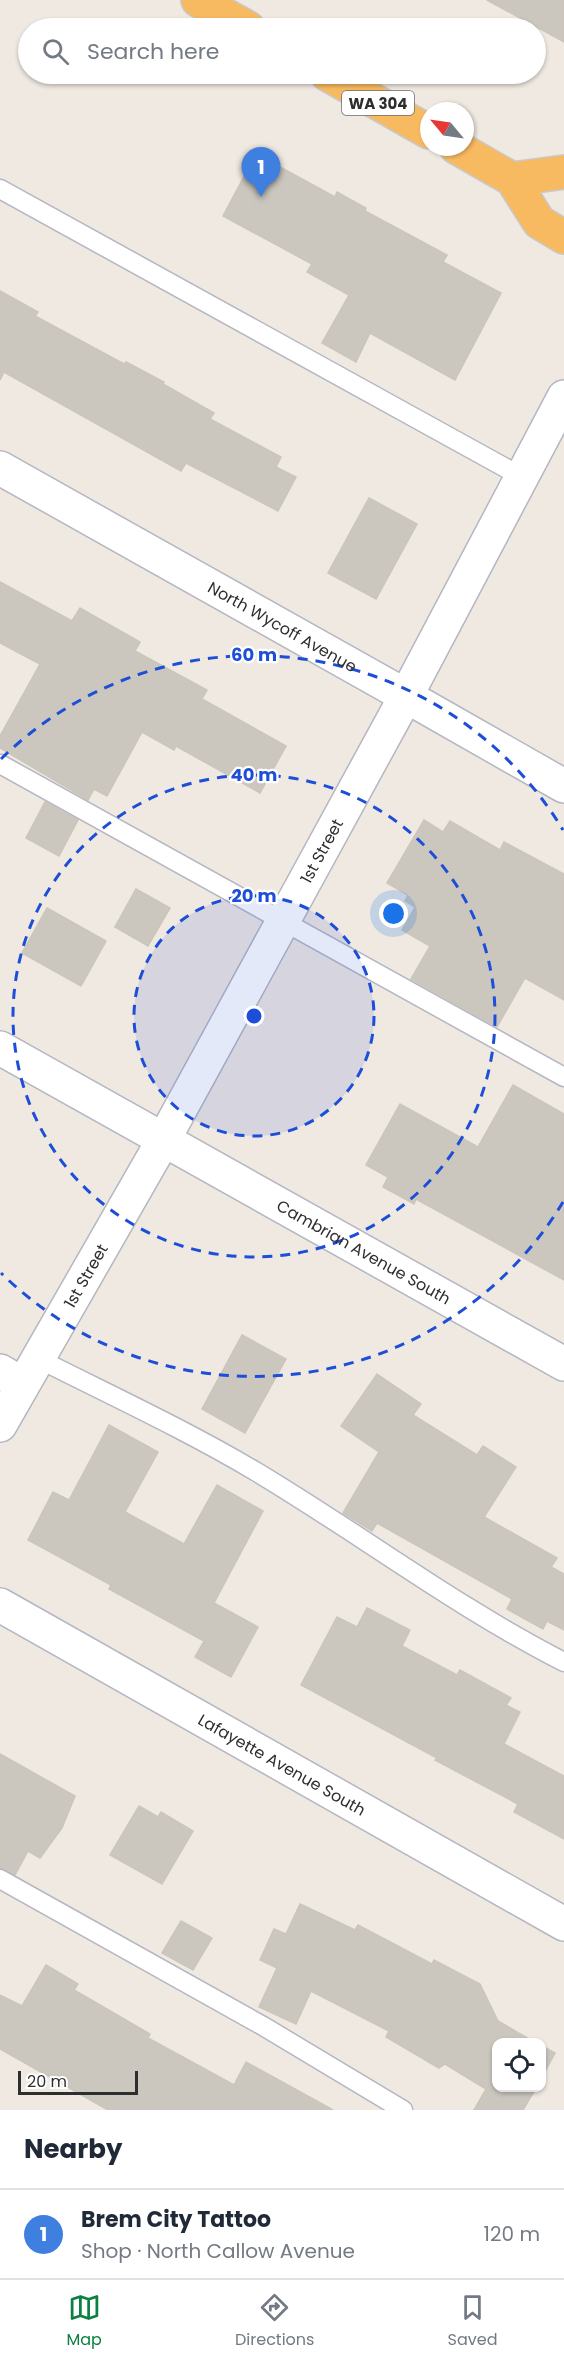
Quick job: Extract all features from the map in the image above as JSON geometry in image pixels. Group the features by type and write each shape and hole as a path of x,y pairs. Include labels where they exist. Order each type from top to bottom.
{"highway":[{"path":"198,0 230,18"},
{"name":"WA 304","path":"345,84 420,127"},
{"path":"472,156 512,179 539,222 564,237"},
{"path":"512,179 564,172"}],"street":[{"name":"1st Street","path":"0,1425 20,1371 164,1139 406,696 564,397"},
{"name":"North Wycoff Avenue","path":"0,468 564,786"},
{"name":"Cambrian Avenue South","path":"0,1048 564,1364"},
{"name":"Lafayette Avenue South","path":"0,1605 564,1924"}],"lane":[{"path":"0,189 522,477"},
{"path":"0,764 564,1077"},
{"path":"20,1371 157,1418 254,1470 468,1609 564,1662"},
{"path":"0,1879 263,2026 403,2110"}],"building":[{"path":"487,0 564,0 564,42 546,32 546,18 520,18"},
{"path":"256,154 335,197 337,192 366,208 365,211 447,255 443,262 501,293 455,380 370,333 356,362 322,343 349,295 307,272 312,264 223,216"},
{"path":"0,291 38,312 35,316 124,364 126,362 164,382 163,384 214,413 210,419 281,457 276,467 296,477 278,511 186,463 181,471 4,372 0,380"},
{"path":"369,498 417,524 376,599 328,573"},
{"path":"0,582 72,621 80,608 140,642 135,651 207,690 202,699 286,746 260,793 176,746 174,750 142,732 107,796 94,789 88,800 0,748 0,736 40,664 0,643"},
{"path":"45,802 78,820 59,856 26,838"},
{"path":"424,820 443,832 450,821 500,850 504,842 564,874 564,1000 525,978 497,1027 411,979 430,946 402,930 415,907 405,901 408,895 387,883"},
{"path":"136,889 170,908 148,946 115,927"},
{"path":"47,908 106,941 81,986 22,953"},
{"path":"513,1085 564,1114 564,1280 416,1199 414,1204 383,1187 388,1177 366,1165 400,1104 478,1147"},
{"path":"242,1335 286,1359 245,1433 202,1409"},
{"path":"377,1374 421,1404 413,1415 477,1455 483,1446 516,1467 484,1517 557,1558 551,1567 564,1574 564,1630 547,1621 543,1629 507,1609 512,1599 377,1523 372,1531 343,1513 379,1452 341,1426"},
{"path":"109,1425 158,1452 125,1512 184,1544 217,1485 263,1511 214,1603 258,1627 231,1677 195,1657 204,1641 109,1589 111,1585 28,1540 53,1492 69,1500"},
{"path":"367,1608 410,1630 402,1646 457,1675 460,1670 511,1698 506,1705 520,1712 504,1744 564,1776 564,1839 514,1812 518,1804 301,1685 337,1617 357,1627"},
{"path":"0,1754 75,1796 62,1828 40,1858 28,1851 15,1875 0,1868"},
{"path":"139,1806 158,1817 161,1812 193,1831 162,1884 110,1855"},
{"path":"300,1904 355,1930 358,1925 432,1964 434,1960 480,1984 498,2021 527,2038 492,2038 492,2092 534,2092 523,2110 474,2110 486,2089 445,2064 439,2068 386,2037 389,2031 311,1991 296,2024 259,2007 277,1968 260,1960 274,1929 286,1934"},
{"path":"181,1921 212,1938 193,1970 162,1953"},
{"path":"46,1965 78,1984 74,1990 150,2034 148,2038 234,2085 246,2062 333,2110 108,2110 0,2049 0,1995 22,2006"},
{"path":"546,2048 555,2053 546,2070"}],"place":[{"name":"Brem City Tattoo","path":"261,197"}]}
